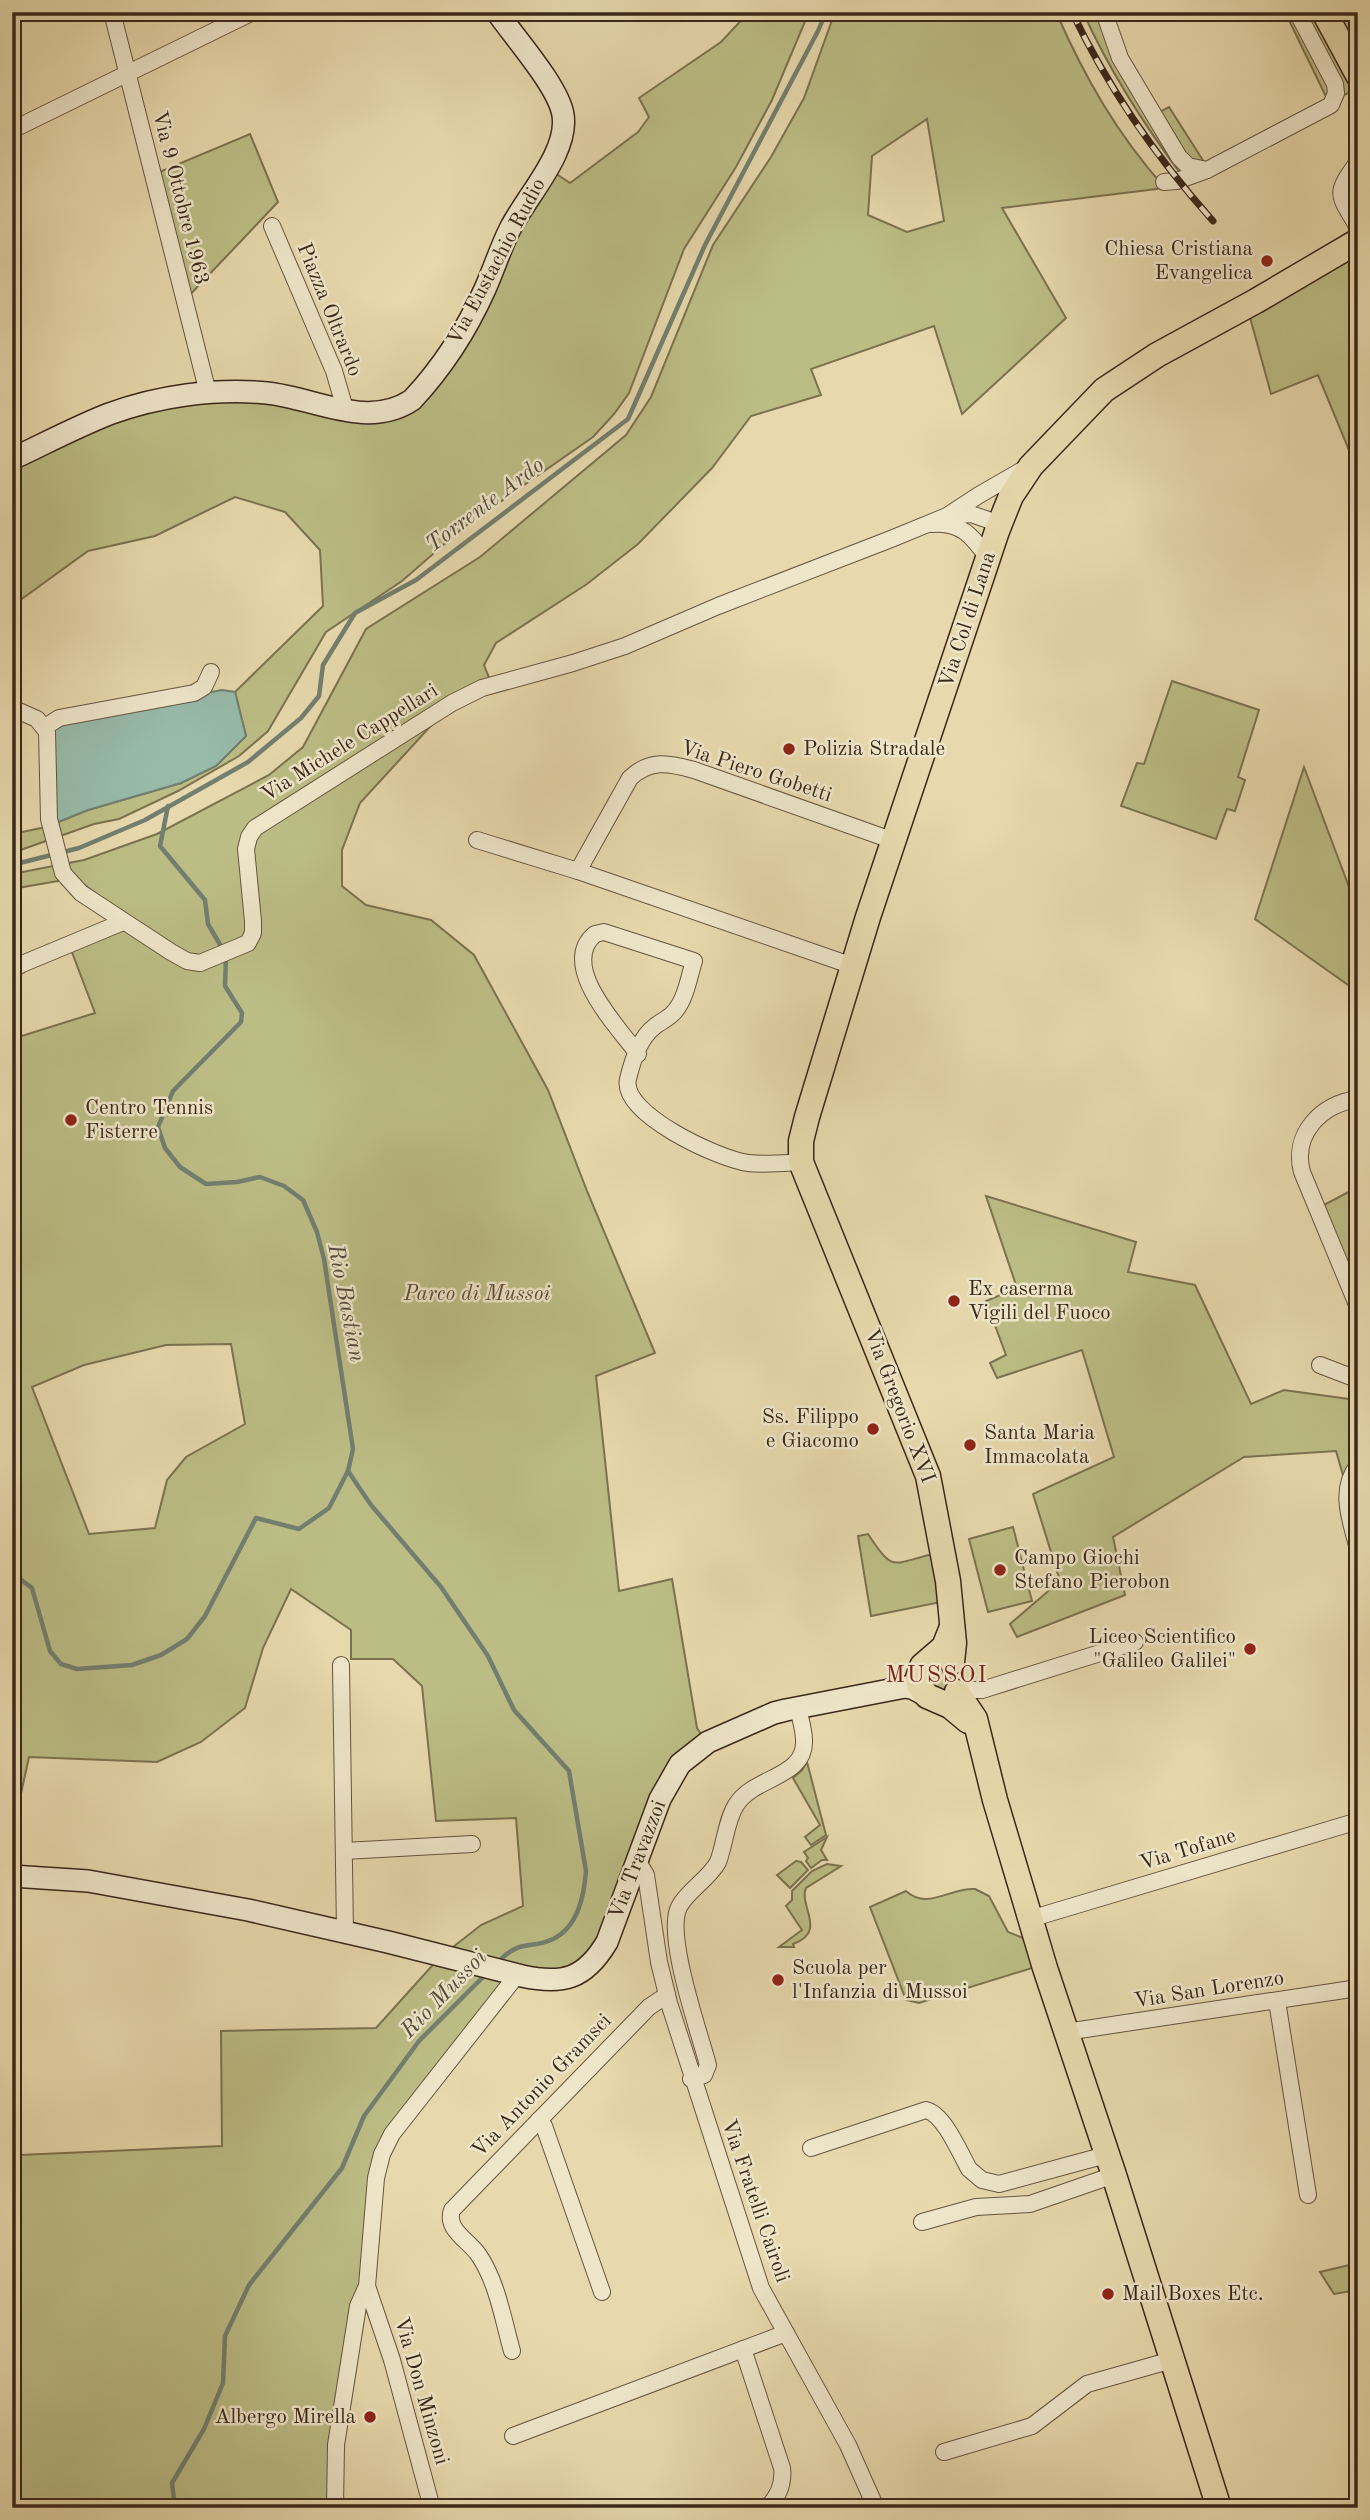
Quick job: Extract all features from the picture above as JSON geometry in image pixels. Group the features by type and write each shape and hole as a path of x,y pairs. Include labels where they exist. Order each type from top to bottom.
{"main road":[{"path":"1324,12 1347,80"},
{"name":"Via Col di Lana","path":"801,1162 801,1141 807,1117 853,966 1011,496 1031,466 1084,409 1130,372 1358,241"},
{"name":"Via Gregorio XVI","path":"801,1162 928,1476 940,1534 952,1626 944,1647 943,1683"},
{"path":"943,1683 976,1727 1030,1919 1219,2508"}],"street":[{"name":"Via 9 Ottobre 1963","path":"112,12 208,393"},
{"path":"12,130 253,12"},
{"name":"Via Eustachio Rudio","path":"12,459 113,413 161,400 208,393 248,392 281,395 346,412 374,413 402,407 421,391 469,321 509,230 558,148 564,122 557,97 497,12"},
{"path":"1104,12 1120,58 1180,157 1188,166 1207,170"},
{"path":"1297,12 1326,65 1347,80"},
{"path":"1164,182 1177,181 1207,170 1328,108 1347,80"},
{"path":"1347,80 1345,89 1358,84"},
{"path":"1357,163 1341,185 1340,194 1358,228"},
{"name":"Piazza Oltrardo","path":"272,226 334,371 346,412"},
{"name":"Via Michele Cappellari","path":"949,520 979,495 1031,466"},
{"path":"949,520 972,537 988,558"},
{"name":"Via Michele Cappellari","path":"45,727 48,737 50,829 63,873 81,893 123,922 187,961 200,963 244,945 251,938 254,927 246,849 252,832 452,703 482,688 625,646 718,606 922,526 949,520 999,528"},
{"path":"12,708 37,719 45,727 59,718 194,693 204,687 211,671"},
{"name":"Via Piero Gobetti","path":"578,871 630,779 641,768 654,764 678,766 694,771 894,841"},
{"path":"477,840 578,871 853,966"},
{"path":"12,970 123,922"},
{"path":"638,1054 592,989 584,973 584,947 595,934 604,932 694,961 676,1010 648,1032 638,1054 627,1089 635,1104 691,1142 738,1161 801,1162"},
{"path":"1358,1099 1332,1105 1321,1114 1306,1133 1299,1154 1302,1172 1358,1307"},
{"path":"1320,1365 1354,1378 1358,1383"},
{"path":"1358,1465 1351,1475 1346,1492 1358,1549"},
{"path":"943,1683 1135,1642"},
{"path":"341,1665 345,1932"},
{"name":"Via Travazzoi","path":"12,1876 101,1884 248,1910 539,1980 564,1979 578,1974 592,1963 607,1942 660,1799 674,1773 688,1756 716,1738 774,1713 943,1683"},
{"path":"691,2079 704,2075 708,2065 676,1943 675,1918 683,1900 718,1863 735,1806 754,1787 792,1769 802,1757 804,1741 798,1708"},
{"name":"Via Tofane","path":"1030,1919 1358,1821"},
{"path":"344,1851 472,1844"},
{"name":"Via Fratelli Cairoli","path":"637,1860 646,1875 659,1962 691,2079 761,2288 848,2445 876,2508"},
{"name":"Via Don Minzoni","path":"335,2508 337,2445 358,2306 367,2286 376,2178 386,2145 513,1974"},
{"name":"Via San Lorenzo","path":"1066,2032 1358,1988"},
{"name":"Via Antonio Gramsci","path":"512,2351 485,2265 477,2252 453,2228 450,2219 452,2210 649,2007 667,1995"},
{"path":"1276,2001 1308,2195"},
{"path":"811,2148 926,2110 940,2119 975,2175 990,2183 1008,2183 1110,2165"},
{"path":"539,2120 544,2126 603,2292"},
{"path":"922,2222 976,2207 1030,2204 1110,2165"},
{"name":"Via Don Minzoni","path":"367,2286 392,2360 432,2508"},
{"path":"513,2436 786,2333"},
{"path":"743,2349 782,2468 783,2480 778,2494 767,2508"},
{"path":"944,2452 1032,2426 1087,2384 1172,2360"}],"green space":[{"path":"749,12 809,12 772,100 736,167 684,249 629,393 614,414 593,437 464,527 402,581 326,632 268,731 239,756 178,791 119,819 94,824 12,853 12,834 46,827 88,810 181,783 216,766 246,736 235,692 323,606 320,550 285,512 235,497 155,536 88,551 12,606 12,464 98,423 208,398 382,415 409,399 473,308 549,169 570,183 638,132 649,117 639,98 721,42"},
{"name":"Parco di Mussoi","path":"835,12 1056,12 1103,105 1165,188 1002,208 1066,318 962,414 934,326 811,369 821,395 751,416 712,468 638,544 587,584 496,643 484,665 494,690 438,718 360,803 342,850 342,886 366,905 431,920 474,955 548,1090 655,1353 596,1376 619,1591 672,1579 697,1728 705,1740 684,1753 613,1916 582,1968 511,1977 380,2145 371,2285 356,2298 330,2508 12,2508 12,2035 17,2035 20,2155 222,2146 221,2031 376,2028 439,1958 481,1925 523,1906 516,1818 436,1821 422,1686 393,1659 351,1659 351,1630 291,1589 263,1648 245,1708 201,1742 157,1762 29,1757 12,1835 12,1039 95,1013 70,947 132,920 75,878 12,889 12,874 84,860 157,834 269,775 303,747 366,629 480,557 626,435 651,397 713,245 771,157 804,98","holes":["927,119 944,221 907,232 868,215 872,156","231,1344 245,1424 186,1457 167,1480 155,1528 89,1534 32,1387 84,1365 166,1345"]},
{"path":"1083,12 1109,12 1125,58 1158,113 1169,107 1206,165 1183,177 1128,98"},
{"path":"1285,12 1358,12 1358,88 1329,103"},
{"path":"250,134 278,202 186,299 157,173"},
{"path":"1352,257 1358,272 1358,472 1318,375 1271,394 1248,310"},
{"path":"1172,681 1259,710 1238,777 1245,780 1235,811 1227,809 1216,839 1121,806 1137,763 1144,764"},
{"path":"1304,767 1358,911 1358,992 1255,919"},
{"path":"1358,1187 1358,1292 1322,1206"},
{"path":"986,1196 1136,1242 1128,1272 1195,1285 1251,1404 1284,1390 1358,1402 1358,1461 1345,1482 1336,1451 1244,1457 1113,1537 1125,1595 1017,1637 1010,1624 1060,1581 1033,1494 1114,1457 1082,1350 997,1378 990,1363 1006,1355 986,1301 1017,1288"},
{"name":"Campo Giochi Stefano Pierobon","path":"1013,1527 1032,1601 988,1612 969,1539"},
{"path":"868,1534 883,1555 894,1562 933,1554 941,1602 871,1616 858,1536"},
{"path":"940,1666 950,1673 951,1681 944,1690 936,1691 927,1675"},
{"path":"807,1762 826,1835 811,1845 805,1837 820,1825 793,1778"},
{"path":"827,1837 821,1850 827,1860 822,1860 811,1868 804,1852"},
{"path":"796,1861 801,1862 808,1870 790,1888 777,1875"},
{"path":"827,1864 841,1866 806,1888 809,1933 793,1944 794,1947 779,1947 802,1930 786,1906 792,1900 792,1891 812,1871"},
{"path":"975,1889 989,1896 1008,1932 1043,1946 1048,1963 919,2003 906,2000 870,1907 906,1891 914,1897 931,1899"},
{"path":"1358,2263 1358,2290 1334,2294 1320,2272"}],"shaded area":[{"path":"222,690 235,692 246,736 216,766 181,783 88,810 46,827 46,722"}],"waterway":[{"name":"Torrente Ardo","path":"12,865 79,848 145,820 248,762 301,718 319,696 323,665 355,613 416,580 628,419 705,245 826,12"},
{"name":"Rio Bastian","path":"168,806 160,846 205,900 208,924 222,948"},
{"name":"Rio Bastian","path":"12,1573 32,1588 50,1651 61,1664 77,1669 132,1665 161,1655 187,1639 205,1616 256,1518 299,1529 329,1508 348,1471 353,1449 324,1259 317,1232 303,1200 284,1186 260,1177 206,1184 180,1167 165,1148 158,1127 173,1091 241,1022 242,1013 225,986 226,956"},
{"name":"Rio Mussoi","path":"348,1471 371,1505 441,1587 488,1656 514,1710 569,1771 586,1871 578,1910 562,1934 545,1942 519,1947 498,1962"},
{"name":"Rio Mussoi","path":"175,2508 172,2483 204,2429 223,2383 225,2336 249,2285 342,2168 364,2116 419,2041 487,1973"}],"railway":[{"path":"1072,12 1102,69 1135,122 1213,221"}],"place":[{"name":"Chiesa Cristiana Evangelica","path":"1267,261"},
{"name":"Polizia Stradale","path":"789,749"},
{"name":"Centro Tennis Fisterre","path":"71,1120"},
{"name":"Ex caserma Vigili del Fuoco","path":"954,1301"},
{"name":"Ss. Filippo e Giacomo","path":"873,1429"},
{"name":"Santa Maria Immacolata","path":"970,1445"},
{"name":"Campo Giochi Stefano Pierobon","path":"1000,1570"},
{"name":"Liceo Scientifico \"Galileo Galilei\"","path":"1250,1649"},
{"name":"Scuola per l'Infanzia di Mussoi","path":"778,1980"},
{"name":"Mail Boxes Etc.","path":"1108,2294"},
{"name":"Albergo Mirella","path":"370,2417"}],"district":[{"name":"MUSSOI","path":"937,1675"}]}
